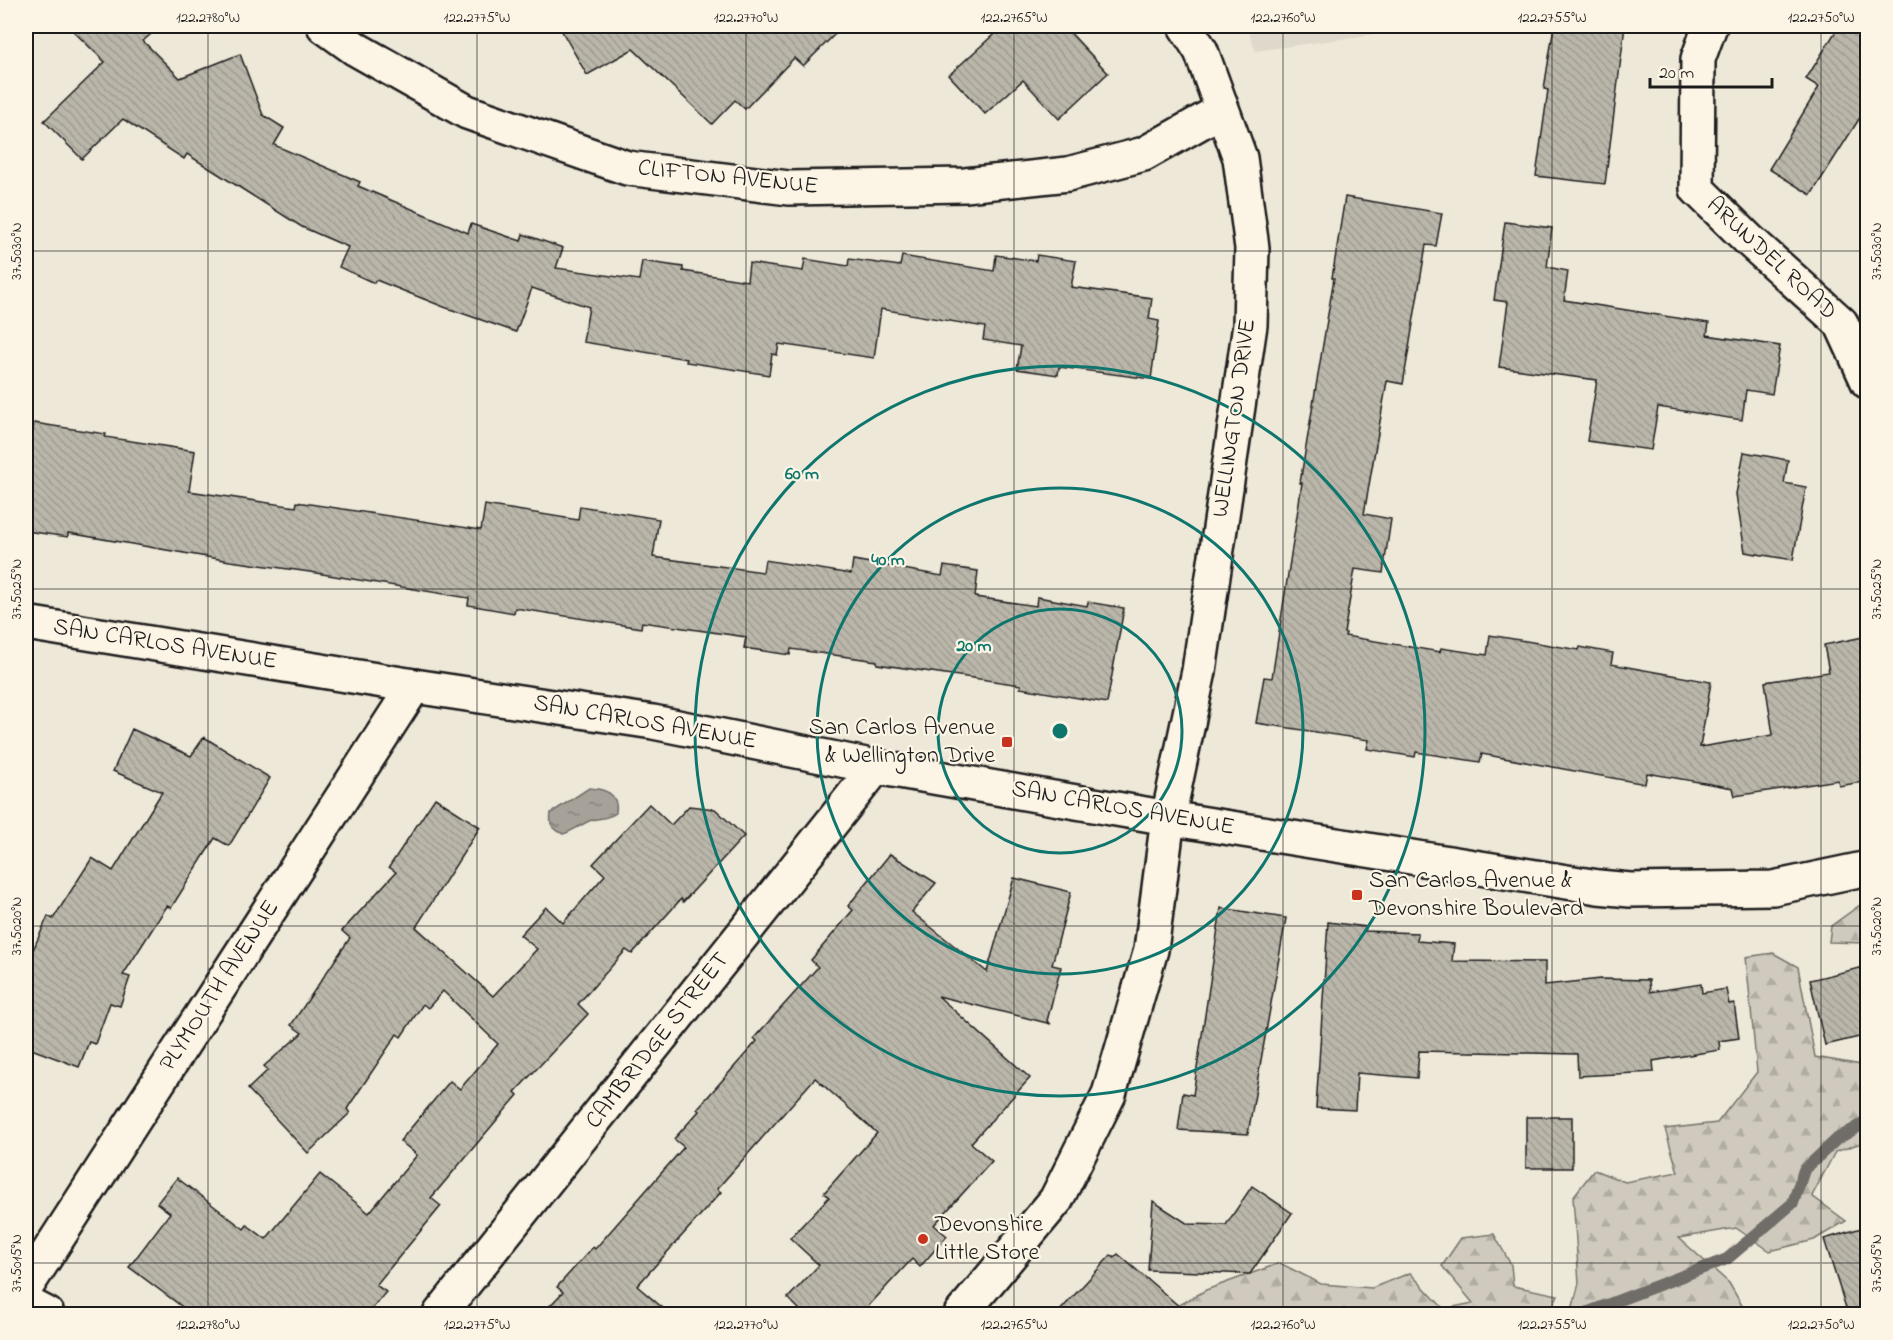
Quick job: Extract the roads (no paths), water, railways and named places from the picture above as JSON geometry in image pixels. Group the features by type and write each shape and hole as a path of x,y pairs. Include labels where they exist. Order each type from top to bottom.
{"street":[{"name":"CLIFTON AVENUE","path":"324,26 356,50 467,112 627,168 789,188 965,185 1068,174 1144,154 1222,110"},
{"name":"WELLINGTON DRIVE","path":"961,1314 1056,1200 1109,1094 1151,950 1167,818 1199,671 1250,326 1252,248 1240,158 1201,51 1185,26"},
{"name":"ARUNDEL ROAD","path":"1710,26 1698,59 1697,189 1749,240 1841,323 1868,382"},
{"name":"SAN CARLOS AVENUE","path":"26,623 653,722 876,767 1167,818 1574,883 1630,890 1773,888 1868,868"},
{"name":"PLYMOUTH AVENUE","path":"26,1287 414,686"},
{"name":"CAMBRIDGE STREET","path":"440,1314 876,767"},
{"path":"26,1303 47,1314"}],"water":[{"path":"589,788 610,793 615,801 616,813 609,817 589,821 563,834 556,830 550,820 551,813"}],"waterway":[{"path":"1583,1314 1727,1259 1793,1203 1804,1170 1837,1139 1868,1121"}],"place":[{"name":"San Carlos Avenue & Wellington Drive","path":"1007,742"},
{"name":"San Carlos Avenue & Devonshire Boulevard","path":"1357,895"},
{"name":"Devonshire Little Store","path":"923,1239"}]}
